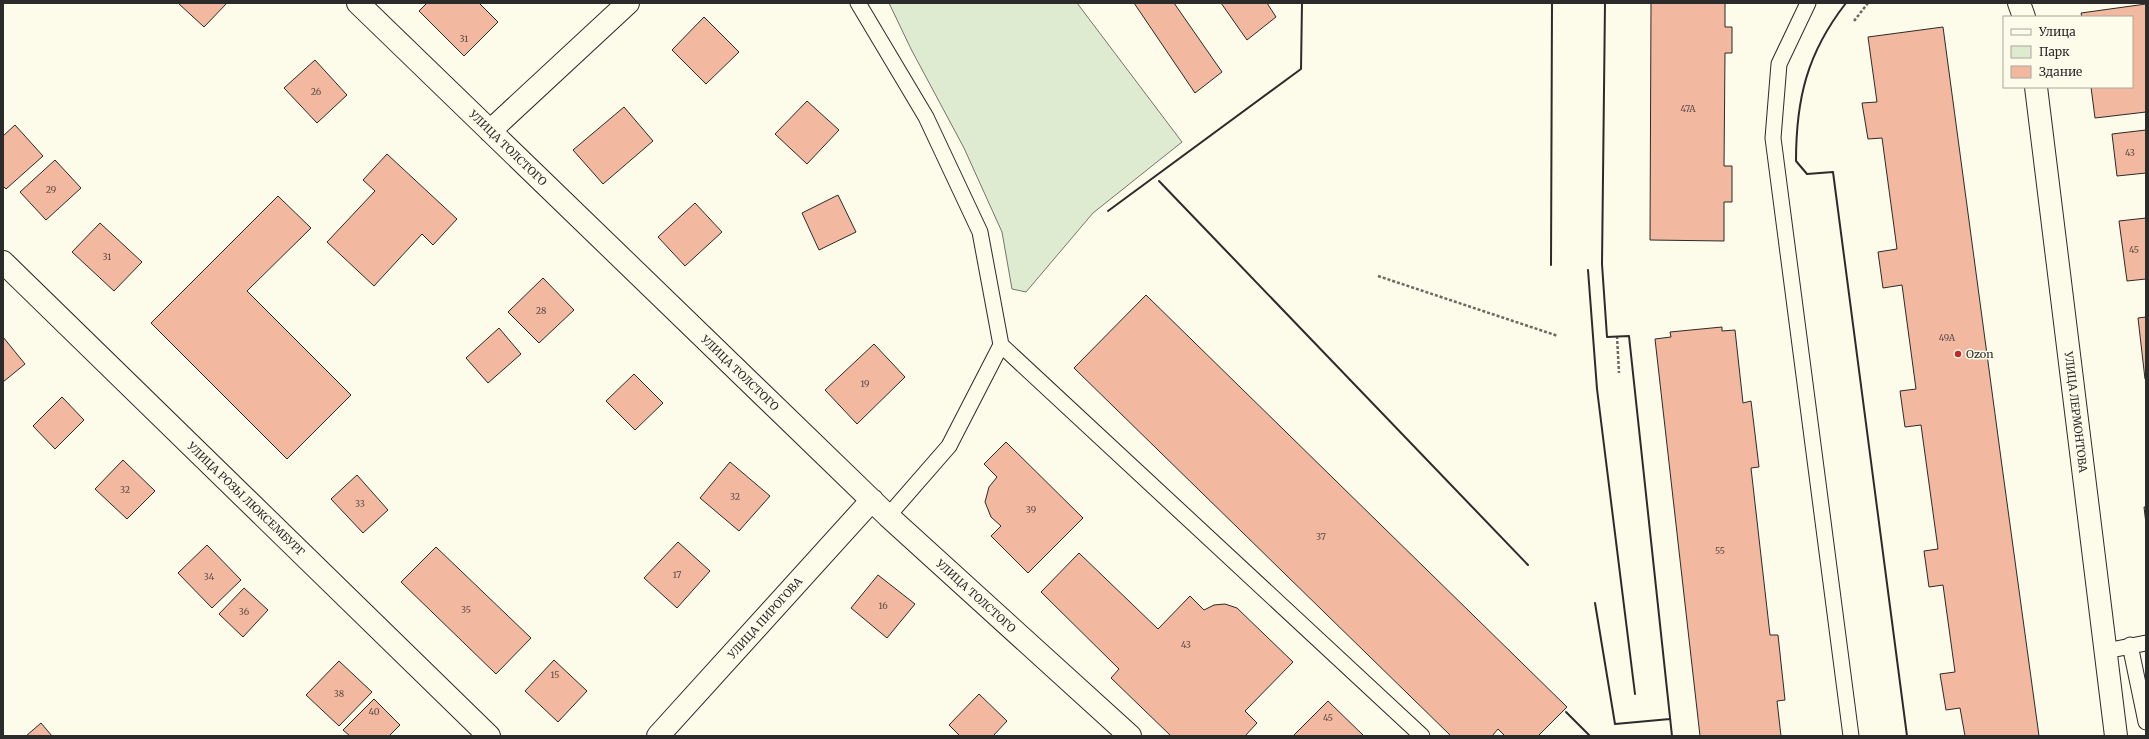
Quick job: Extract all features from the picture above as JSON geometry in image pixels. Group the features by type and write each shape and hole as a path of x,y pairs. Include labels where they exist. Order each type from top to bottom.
{"street":[{"name":"УЛИЦА ТОЛСТОГО","path":"358,3 888,516 1130,736"},
{"path":"490,131 628,3"},
{"path":"2019,3 2024,16"},
{"name":"УЛИЦА ЛЕРМОНТОВА","path":"2036,88 2116,736"},
{"name":"УЛИЦА РОЗЫ ЛЮКСЕМБУРГ","path":"3,262 489,736"},
{"name":"УЛИЦА ПИРОГОВА","path":"658,736 872,500"}],"lane":[{"path":"858,3 926,117 980,232 1001,345 1422,736"},
{"path":"1808,3 1779,64 1773,138 1851,736"},
{"path":"888,516 949,446 1001,345"},
{"path":"2106,651 2146,643"},
{"path":"2130,645 2146,722"}],"path":[{"path":"1854,21 1868,3"},
{"path":"1378,276 1558,336"},
{"path":"1617,336 1619,373"}],"green space":[{"path":"889,3 1077,3 1182,142 1093,213 1026,292 1012,289 1002,232 964,148 911,49"}],"building":[{"path":"178,3 227,3 204,27"},
{"path":"427,3 479,3 498,22 464,56 419,11"},
{"path":"1134,3 1174,3 1222,72 1195,93"},
{"path":"1221,3 1267,3 1276,17 1247,40"},
{"path":"1651,3 1725,3 1725,27 1732,27 1732,53 1725,53 1724,166 1732,166 1732,202 1724,202 1724,241 1650,240"},
{"path":"2146,4 2146,112 2095,118 2091,88 2133,88 2133,16 2082,16 2081,13"},
{"path":"704,17 739,52 706,84 672,50"},
{"path":"1943,27 2039,736 1965,736 1960,708 1946,710 1940,674 1955,672 1943,585 1929,587 1924,551 1938,549 1921,425 1905,427 1900,391 1916,389 1902,285 1883,288 1878,252 1897,249 1882,138 1868,139 1862,103 1877,102 1868,37"},
{"path":"315,60 347,95 317,123 284,88"},
{"path":"807,101 839,130 807,164 775,134"},
{"path":"624,107 653,141 603,184 573,150"},
{"path":"15,125 43,156 6,189 3,186 3,136"},
{"path":"2146,130 2146,173 2117,176 2112,134"},
{"path":"387,154 457,219 433,245 422,234 374,286 327,242 375,191 363,180"},
{"path":"55,160 81,188 46,220 20,192"},
{"path":"838,195 856,232 819,250 802,213"},
{"path":"278,196 311,228 247,291 351,395 287,459 151,323"},
{"path":"695,203 722,232 685,266 658,237"},
{"path":"2146,218 2146,279 2127,281 2119,221"},
{"path":"100,223 142,262 114,291 72,252"},
{"path":"543,278 574,310 539,343 508,312"},
{"path":"1146,295 1567,707 1538,736 1505,736 1498,729 1492,736 1451,736 1074,368"},
{"path":"2146,317 2146,378 2145,379 2138,318"},
{"path":"1722,327 1722,331 1735,330 1743,403 1751,401 1759,467 1751,468 1770,635 1778,635 1785,700 1777,701 1781,736 1700,736 1655,339 1671,337 1670,332"},
{"path":"499,328 521,354 488,383 466,358"},
{"path":"3,337 25,364 3,382"},
{"path":"874,344 905,377 857,424 825,390"},
{"path":"634,374 663,403 635,430 606,401"},
{"path":"62,397 84,420 55,449 33,426"},
{"path":"1006,442 1083,518 1028,573 991,536 1001,526 991,517 985,502 989,487 997,477 984,464"},
{"path":"123,460 155,491 127,519 95,489"},
{"path":"730,462 770,496 739,531 700,498"},
{"path":"357,475 388,510 363,533 331,499"},
{"path":"2144,507 2146,507 2146,524"},
{"path":"678,542 710,571 677,608 644,578"},
{"path":"207,545 241,580 212,608 178,573"},
{"path":"436,547 531,638 496,674 401,582"},
{"path":"1079,553 1158,629 1190,596 1204,610 1214,605 1225,604 1237,608 1293,662 1245,711 1257,723 1245,736 1171,736 1111,678 1119,669 1041,592"},
{"path":"878,575 915,604 887,638 851,608"},
{"path":"244,588 268,610 243,637 219,614"},
{"path":"554,660 587,691 558,722 525,691"},
{"path":"339,661 372,692 339,726 306,695"},
{"path":"979,694 1007,721 993,736 960,736 949,725"},
{"path":"374,699 400,725 389,736 350,736 343,730"},
{"path":"1328,701 1364,736 1293,736"},
{"path":"41,723 52,736 26,736"}],"wall":[{"path":"1108,211 1301,69 1302,3"},
{"path":"1551,265 1552,3"},
{"path":"1605,3 1602,264 1607,337 1629,336 1672,736"},
{"path":"1846,3 1822,40 1806,78 1798,117 1796,161 1807,174 1833,172 1907,736"},
{"path":"1159,181 1528,565"},
{"path":"1588,270 1597,389 1635,694"},
{"path":"1595,603 1615,724 1670,719"},
{"path":"1566,712 1590,736"}],"place":[{"name":"Ozon","path":"1958,354"}]}
